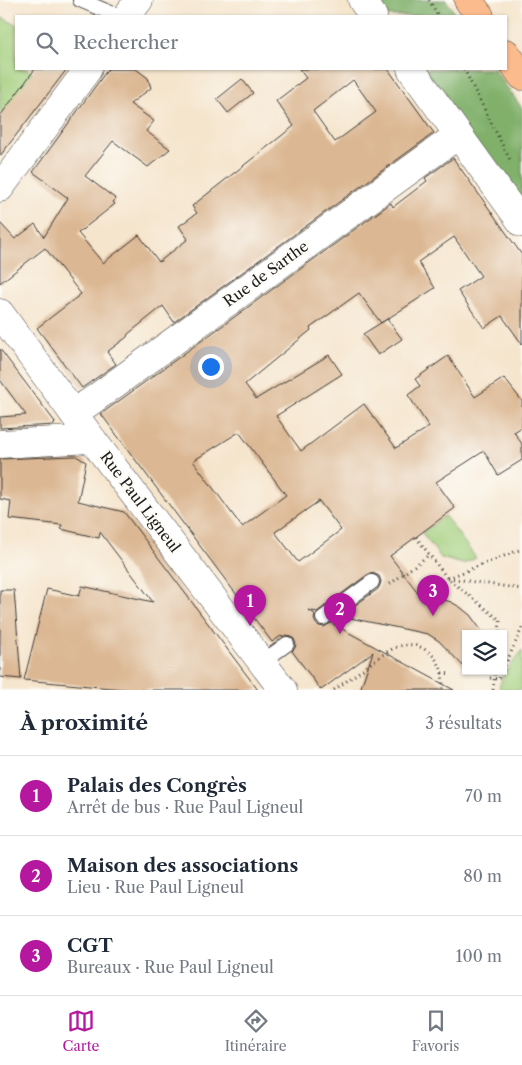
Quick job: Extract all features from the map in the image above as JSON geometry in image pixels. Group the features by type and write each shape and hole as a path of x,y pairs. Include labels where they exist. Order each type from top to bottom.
{"main road":[{"path":"468,0 479,15"},
{"path":"507,54 522,76"}],"street":[{"path":"128,15 139,0"},
{"path":"362,0 372,15"},
{"path":"0,188 87,70"},
{"path":"412,70 522,223"},
{"name":"Rue de Sarthe","path":"73,413 458,134"},
{"name":"Rue Paul Ligneul","path":"0,313 92,439 283,690"},
{"path":"0,444 92,439"}],"lane":[{"path":"80,0 116,15"},
{"path":"323,618 372,582"},
{"path":"262,662 287,644"}],"path":[{"path":"429,0 437,15"},
{"path":"465,70 514,167"},
{"path":"416,537 447,578 500,620 499,630"},
{"path":"447,578 522,549"},
{"path":"447,578 522,589"},
{"path":"507,661 522,628"},
{"path":"334,690 388,651 403,645 416,646 425,650 436,659 442,673 442,690"},
{"path":"442,673 451,674"},
{"path":"493,675 494,690"},
{"path":"492,678 499,679 501,675"}],"green space":[{"path":"376,0 446,0 456,15 386,15"},
{"path":"0,17 15,24 15,70 28,70 32,73 24,124 0,111"},
{"path":"425,70 495,70 522,108 522,210"},
{"path":"445,516 476,558 463,564 441,558 422,533"},
{"path":"522,650 522,690 499,690 502,678 504,675 507,675 507,670"}],"building":[{"path":"34,70 66,70 0,156 0,116"},
{"path":"107,70 137,70 148,78 151,88 130,104 154,121 146,131 170,149 148,167 113,141 85,176 116,199 113,202 115,204 78,233 103,263 139,235 159,262 188,239 179,226 197,213 192,206 294,126 276,101 306,78 300,70 389,70 434,133 174,322 163,306 107,352 116,364 82,388 37,328 81,294 45,248 0,283 0,223 15,239 35,224 44,237 68,198 33,172","holes":["353,80 376,112 335,142 313,111"]},
{"path":"242,79 253,93 228,113 217,99"},
{"path":"453,158 522,255 522,344 502,316 484,328 458,291 481,276 454,237 418,262 435,288 381,323 359,293 310,328 311,330 245,384 256,399 329,355 342,374 276,416 301,451 364,404 396,448 429,427 408,395 420,386 415,379 448,356 475,397 504,378 522,401 522,427 514,432 522,444 522,460 498,475 484,451 436,482 455,508 390,556 419,594 451,602 460,607 470,615 481,630 462,630 462,665 439,641 428,634 340,616 378,589 381,581 379,576 375,574 367,575 317,612 308,610 315,614 314,619 319,626 324,627 331,623 454,690 360,690 373,652 321,690 292,651 296,644 294,639 286,635 272,642 101,414 391,203 393,207 427,181 425,178","holes":["239,432 286,495 242,527 193,461","319,501 341,530 298,562 275,532"]},
{"path":"387,319 402,339 378,355 363,334"},
{"path":"0,349 55,422 54,425 0,428 0,417 26,415 0,380"},
{"path":"76,456 86,462 78,501 124,512 258,690 133,690 24,680 47,589 79,596 82,586 153,602 100,532 99,538 61,529 62,525 9,519 11,501 0,499 0,459"},
{"path":"0,590 14,590 21,679 0,677"}],"place":[{"name":"CGT","path":"433,616"},
{"name":"Palais des Congrès","path":"250,626"},
{"name":"Maison des associations","path":"340,634"}]}
